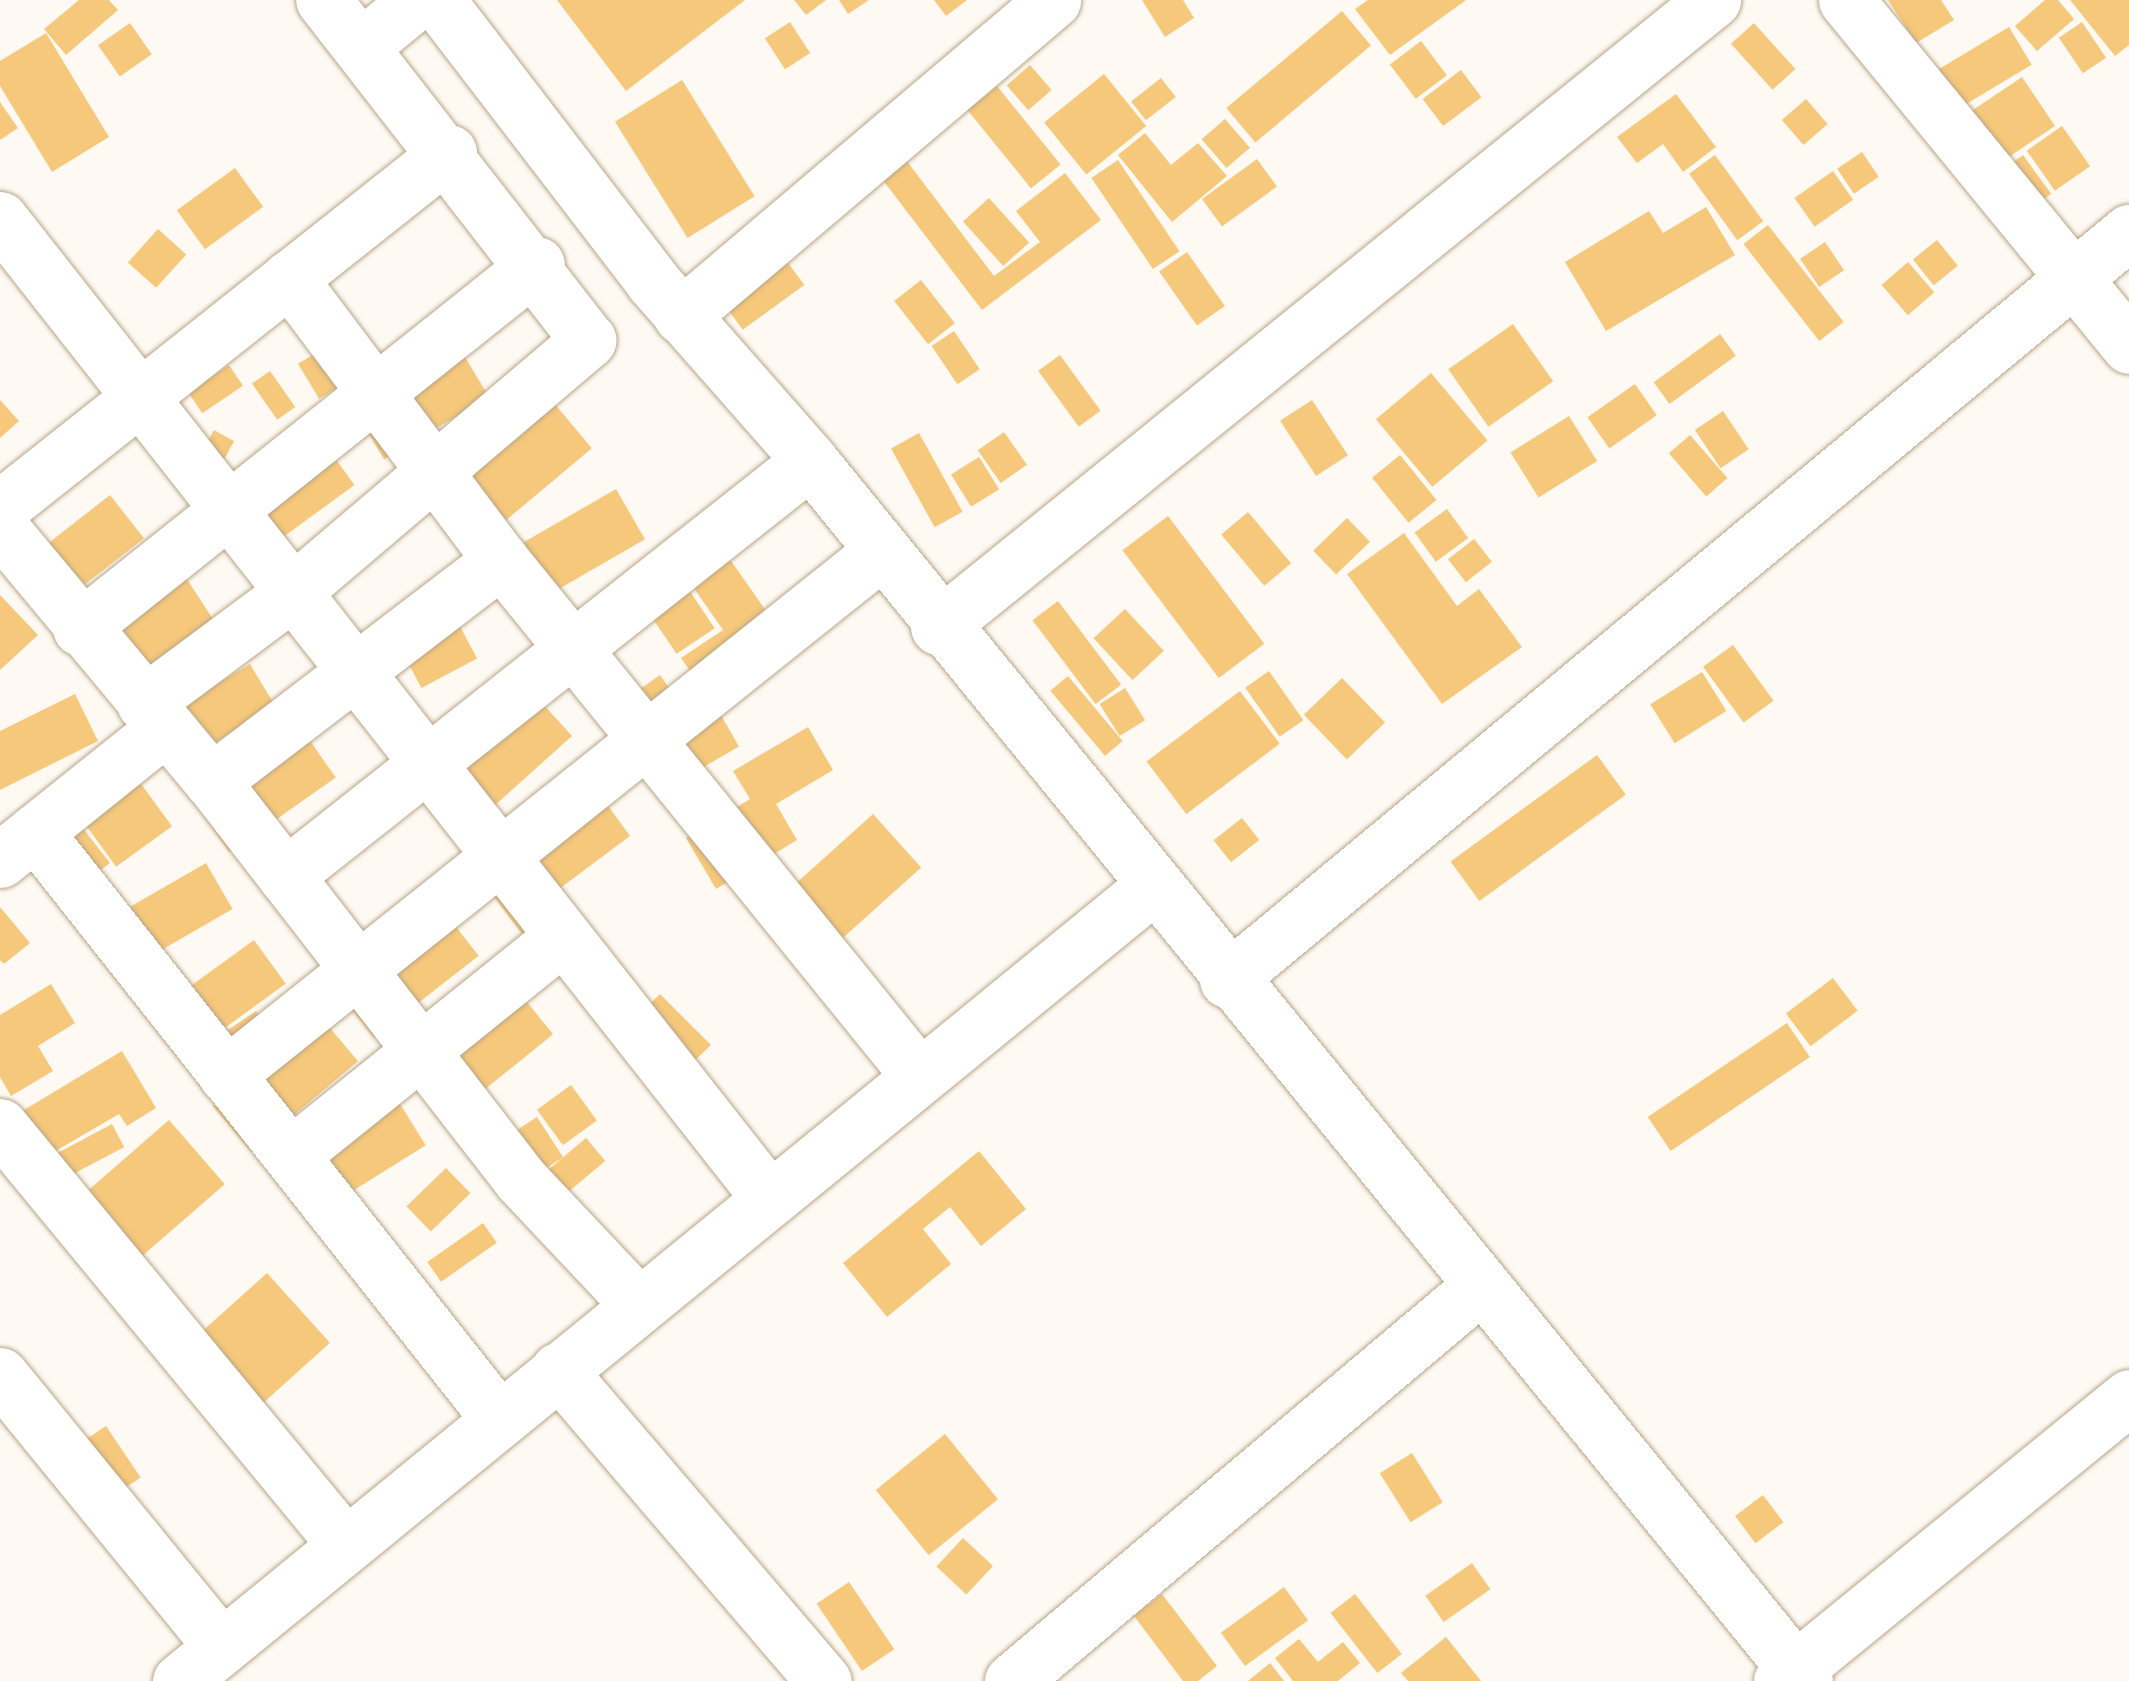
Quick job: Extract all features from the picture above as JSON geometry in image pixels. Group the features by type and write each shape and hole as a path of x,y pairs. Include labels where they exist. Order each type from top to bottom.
{"street":[{"path":"323,0 537,264 588,340 436,474 290,594 17,846 226,1075 499,1418"},
{"path":"362,46 418,0"},
{"path":"437,0 681,316 810,461 938,627 1794,1677 2129,1397"},
{"path":"681,316 1054,0"},
{"path":"938,627 1713,0"},
{"path":"1846,0 2078,275 2129,346"},
{"path":"0,508 449,152"},
{"path":"0,219 424,767 769,1198"},
{"path":"1227,980 2129,232"},
{"path":"80,628 223,508 537,264"},
{"path":"289,278 501,560 919,1076"},
{"path":"285,876 810,461"},
{"path":"0,527 80,628 212,780 522,1180 638,1304"},
{"path":"226,1075 880,552"},
{"path":"212,780 501,560"},
{"path":"180,1681 343,1542 1151,888"},
{"path":"290,1155 561,938"},
{"path":"0,1126 343,1542"},
{"path":"1012,1681 1478,1288"},
{"path":"558,1370 824,1681"},
{"path":"0,1375 220,1645"}],"building":[{"path":"79,0 109,0 118,10 66,55 44,29"},
{"path":"557,0 745,0 626,91"},
{"path":"794,0 826,0 806,15"},
{"path":"839,0 869,0 848,14"},
{"path":"934,0 967,0 946,16"},
{"path":"1142,0 1183,0 1194,18 1165,37"},
{"path":"1368,0 1466,0 1390,55 1355,9"},
{"path":"1888,0 1941,0 1954,20 1916,43"},
{"path":"2045,0 2058,0 2074,19 2037,51 2015,26"},
{"path":"2070,0 2129,0 2129,45 2115,56"},
{"path":"1342,11 1371,45 1255,143 1226,108"},
{"path":"790,22 810,53 785,69 765,38"},
{"path":"2082,22 2106,58 2083,73 2059,38"},
{"path":"130,23 152,54 120,76 98,45"},
{"path":"1754,23 1795,69 1772,90 1731,44"},
{"path":"2009,27 2032,65 1939,120 1916,83"},
{"path":"46,33 109,137 52,172 0,86 0,61"},
{"path":"1421,41 1447,75 1416,99 1390,64"},
{"path":"1030,65 1052,90 1028,110 1007,85"},
{"path":"1461,70 1481,97 1443,126 1423,99"},
{"path":"1104,74 1146,126 1086,175 1044,122"},
{"path":"2022,77 2055,126 1988,171 1955,122"},
{"path":"1161,78 1176,97 1146,120 1131,101"},
{"path":"682,80 755,196 688,238 615,122"},
{"path":"997,86 1061,164 1031,188 967,110"},
{"path":"1676,94 1716,147 1683,172 1663,144 1637,163 1617,137"},
{"path":"1806,99 1828,124 1803,145 1782,120"},
{"path":"0,102 18,128 0,140"},
{"path":"1225,119 1250,148 1227,168 1202,139"},
{"path":"2062,126 2090,166 2055,191 2027,151"},
{"path":"1145,133 1171,165 1198,143 1227,176 1172,222 1118,155"},
{"path":"1862,152 1879,177 1854,194 1837,169"},
{"path":"1715,155 1763,221 1737,240 1689,174"},
{"path":"2023,155 2051,194 2025,213 1997,174"},
{"path":"1257,159 1277,187 1222,226 1202,199"},
{"path":"906,160 994,276 1040,242 1016,211 1065,173 1101,220 982,310 882,179"},
{"path":"1118,160 1180,251 1153,269 1091,178"},
{"path":"235,168 263,207 205,249 177,210"},
{"path":"1833,171 1853,200 1815,227 1794,198"},
{"path":"989,198 1029,243 1003,266 963,221"},
{"path":"1706,207 1735,255 1606,331 1565,262 1649,211 1663,233"},
{"path":"1768,225 1844,322 1819,341 1744,244"},
{"path":"158,229 186,254 156,288 128,262"},
{"path":"1937,240 1958,266 1934,285 1913,260"},
{"path":"1825,242 1844,270 1819,287 1800,259"},
{"path":"1187,252 1225,306 1197,326 1159,272"},
{"path":"786,260 804,285 743,330 725,305"},
{"path":"1908,262 1934,292 1908,315 1882,285"},
{"path":"921,280 955,323 928,344 894,301"},
{"path":"1513,324 1553,381 1488,427 1448,369"},
{"path":"954,331 980,369 957,384 932,346"},
{"path":"1720,334 1736,356 1670,404 1654,382"},
{"path":"334,342 355,377 319,399 298,364"},
{"path":"459,347 489,397 384,460 354,410"},
{"path":"1060,355 1101,411 1079,427 1038,371"},
{"path":"229,365 243,386 202,413 188,392"},
{"path":"270,371 295,407 277,420 252,384"},
{"path":"1431,373 1488,440 1432,487 1376,419"},
{"path":"1635,384 1657,415 1609,448 1587,417"},
{"path":"543,390 592,448 477,545 428,486"},
{"path":"0,400 19,421 0,438"},
{"path":"1312,400 1348,455 1316,476 1280,421"},
{"path":"1723,411 1749,449 1721,468 1695,430"},
{"path":"1569,416 1597,461 1539,498 1510,453"},
{"path":"214,430 234,441 209,487 189,475"},
{"path":"1004,432 1027,465 1001,483 978,450"},
{"path":"919,433 963,512 935,527 891,449"},
{"path":"1690,435 1727,478 1706,496 1669,453"},
{"path":"321,439 355,485 242,567 209,521"},
{"path":"1400,455 1437,500 1409,523 1372,478"},
{"path":"979,457 999,489 971,507 951,474"},
{"path":"616,489 645,539 512,616 483,566"},
{"path":"110,495 144,538 52,610 19,566"},
{"path":"1447,509 1468,538 1436,562 1415,533"},
{"path":"1248,512 1291,563 1264,586 1221,534"},
{"path":"1168,516 1264,644 1219,678 1122,550"},
{"path":"1347,518 1370,542 1336,574 1313,551"},
{"path":"1404,533 1457,606 1479,589 1522,647 1442,704 1347,574"},
{"path":"1474,539 1492,562 1466,582 1448,559"},
{"path":"722,548 773,621 693,675 681,658 723,630 684,574"},
{"path":"181,570 217,625 135,679 99,623"},
{"path":"689,590 715,628 677,654 651,616"},
{"path":"0,595 38,635 0,670"},
{"path":"1058,601 1121,685 1096,704 1032,620"},
{"path":"1125,609 1164,651 1132,680 1094,638"},
{"path":"455,617 477,658 421,688 399,647"},
{"path":"1733,645 1774,701 1744,723 1703,667"},
{"path":"250,664 275,706 171,769 145,727"},
{"path":"1269,671 1303,720 1280,737 1245,688"},
{"path":"1702,672 1726,711 1675,743 1650,704"},
{"path":"660,675 687,714 664,730 637,691"},
{"path":"1068,676 1123,741 1105,756 1050,691"},
{"path":"1342,678 1385,723 1347,759 1304,715"},
{"path":"524,683 572,736 465,832 431,795"},
{"path":"1125,688 1145,720 1120,736 1100,704"},
{"path":"1240,691 1280,744 1186,814 1147,761"},
{"path":"75,694 98,741 0,790 0,731"},
{"path":"715,705 739,747 659,793 635,751"},
{"path":"808,727 833,770 776,804 797,840 716,889 686,838 750,799 733,771"},
{"path":"306,735 336,778 229,852 200,810"},
{"path":"1597,755 1626,795 1479,901 1451,861"},
{"path":"139,781 172,826 116,867 83,822"},
{"path":"598,792 630,836 559,889 567,900 522,934 470,865"},
{"path":"873,814 921,868 805,973 756,919"},
{"path":"75,818 110,863 60,902"},
{"path":"1242,818 1259,840 1231,862 1214,840"},
{"path":"206,863 232,909 114,977 87,932"},
{"path":"0,907 30,943 4,964 0,960"},
{"path":"446,914 479,956 374,1038 341,996"},
{"path":"254,940 286,984 180,1061 148,1017"},
{"path":"1833,978 1858,1011 1811,1046 1786,1014"},
{"path":"51,984 75,1023 38,1046 53,1071 11,1096 0,1077 0,1015"},
{"path":"514,986 553,1034 449,1119 410,1070"},
{"path":"660,994 711,1045 658,1096 630,1065 647,1048 626,1027"},
{"path":"256,1011 266,1026 229,1051 219,1036"},
{"path":"320,1016 358,1061 251,1151 213,1106"},
{"path":"1787,1023 1810,1057 1671,1151 1648,1117"},
{"path":"122,1051 156,1108 127,1126 119,1114 35,1163 9,1119"},
{"path":"571,1085 597,1121 563,1145 537,1110"},
{"path":"395,1096 426,1145 320,1211 289,1162"},
{"path":"537,1117 563,1157 504,1195 478,1155"},
{"path":"169,1120 225,1184 118,1277 62,1213"},
{"path":"112,1124 124,1147 27,1199 15,1176"},
{"path":"586,1138 605,1161 551,1207 532,1184"},
{"path":"979,1151 1026,1209 981,1246 950,1207 923,1229 951,1264 887,1317 843,1263"},
{"path":"446,1168 470,1193 431,1231 406,1206"},
{"path":"483,1223 497,1243 441,1282 427,1262"},
{"path":"267,1273 330,1343 248,1416 185,1347"},
{"path":"106,1426 141,1477 119,1492 84,1441"},
{"path":"945,1434 998,1499 929,1555 876,1490"},
{"path":"1412,1453 1443,1502 1411,1522 1380,1473"},
{"path":"1763,1495 1783,1522 1756,1543 1735,1516"},
{"path":"963,1538 993,1566 966,1594 936,1567"},
{"path":"1472,1563 1490,1589 1444,1622 1425,1596"},
{"path":"849,1582 894,1649 862,1671 817,1604"},
{"path":"1284,1587 1308,1620 1245,1666 1221,1633"},
{"path":"1162,1594 1217,1666 1198,1681 1183,1681 1134,1616"},
{"path":"1355,1594 1402,1654 1377,1673 1331,1613"},
{"path":"1446,1637 1481,1681 1408,1681 1401,1673"},
{"path":"1299,1639 1318,1662 1343,1642 1360,1663 1338,1681 1293,1681 1275,1658"},
{"path":"1270,1663 1284,1681 1248,1681"}]}
